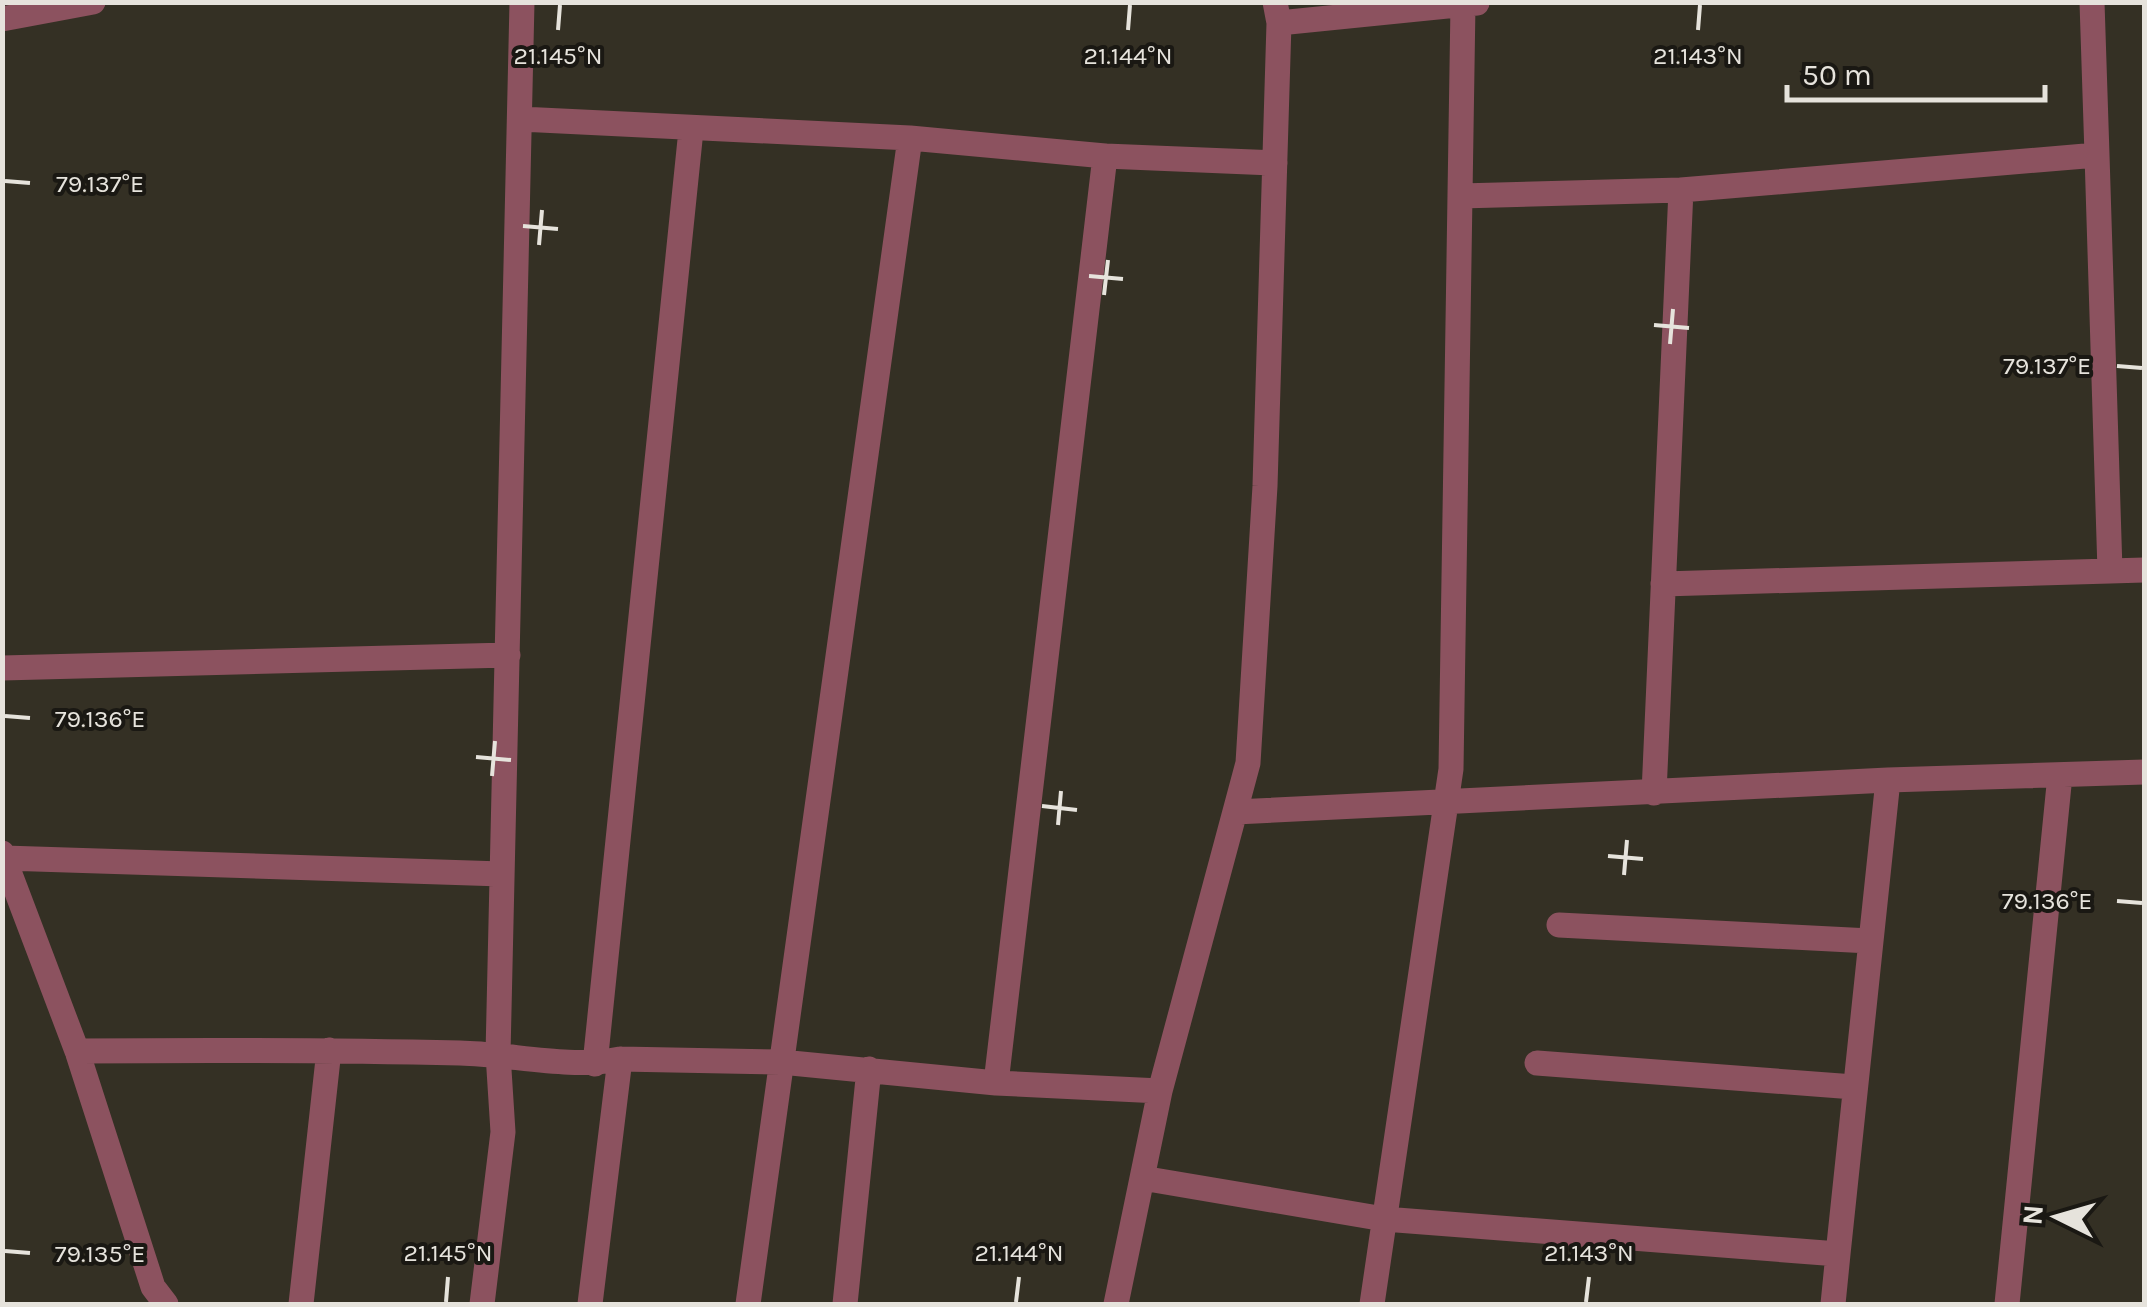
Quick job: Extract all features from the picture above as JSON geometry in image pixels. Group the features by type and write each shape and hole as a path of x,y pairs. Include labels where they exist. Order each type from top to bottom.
{"street":[{"path":"2,19 94,2"},
{"path":"482,1304 503,1132 498,1054 522,2"},
{"path":"2092,2 2110,572"},
{"path":"1116,1304 1160,1091 1248,763 1264,486 1277,13 1472,3 1460,196 1451,770 1372,1304"},
{"path":"520,119 910,138 1105,156 1274,162"},
{"path":"590,1304 607,1062 691,130"},
{"path":"748,1304 910,138"},
{"path":"1460,196 1681,190 2097,155"},
{"path":"996,1083 1105,156"},
{"path":"1654,792 1681,190"},
{"path":"1663,584 2144,570"},
{"path":"2,668 508,656"},
{"path":"1236,812 1888,780 2144,772"},
{"path":"2007,1304 2060,775"},
{"path":"1834,1304 1888,780"},
{"path":"166,1304 153,1287 76,1051 4,856 502,874"},
{"path":"1559,926 1870,941"},
{"path":"76,1051 329,1050 498,1054 607,1062 781,1062 996,1083 1160,1091"},
{"path":"301,1304 329,1050"},
{"path":"1537,1063 1854,1087"},
{"path":"845,1304 868,1070"},
{"path":"1142,1178 1384,1219 1838,1254"}]}
